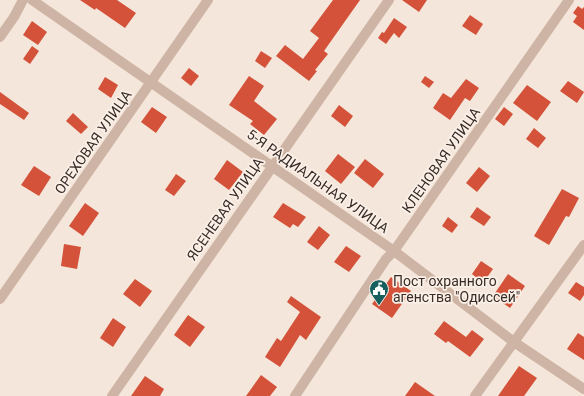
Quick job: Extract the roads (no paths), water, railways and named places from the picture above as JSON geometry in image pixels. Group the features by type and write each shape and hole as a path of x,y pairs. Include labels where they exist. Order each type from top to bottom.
{"street":[{"path":"0,37 14,18 23,0"},
{"name":"5-Я РАДИАЛЬНАЯ УЛИЦА","path":"32,0 394,251 514,342 584,389"},
{"name":"ОРЕХОВАЯ УЛИЦА","path":"0,299 208,0"},
{"name":"ЯСЕНЕВАЯ УЛИЦА","path":"112,396 389,0"},
{"name":"КЛЕНОВАЯ УЛИЦА","path":"295,396 386,258 394,251 569,0"},
{"path":"475,396 584,245"}],"place":[{"name":"Пост охранного агенства \"Одисcей\"","path":"379,306"}]}
